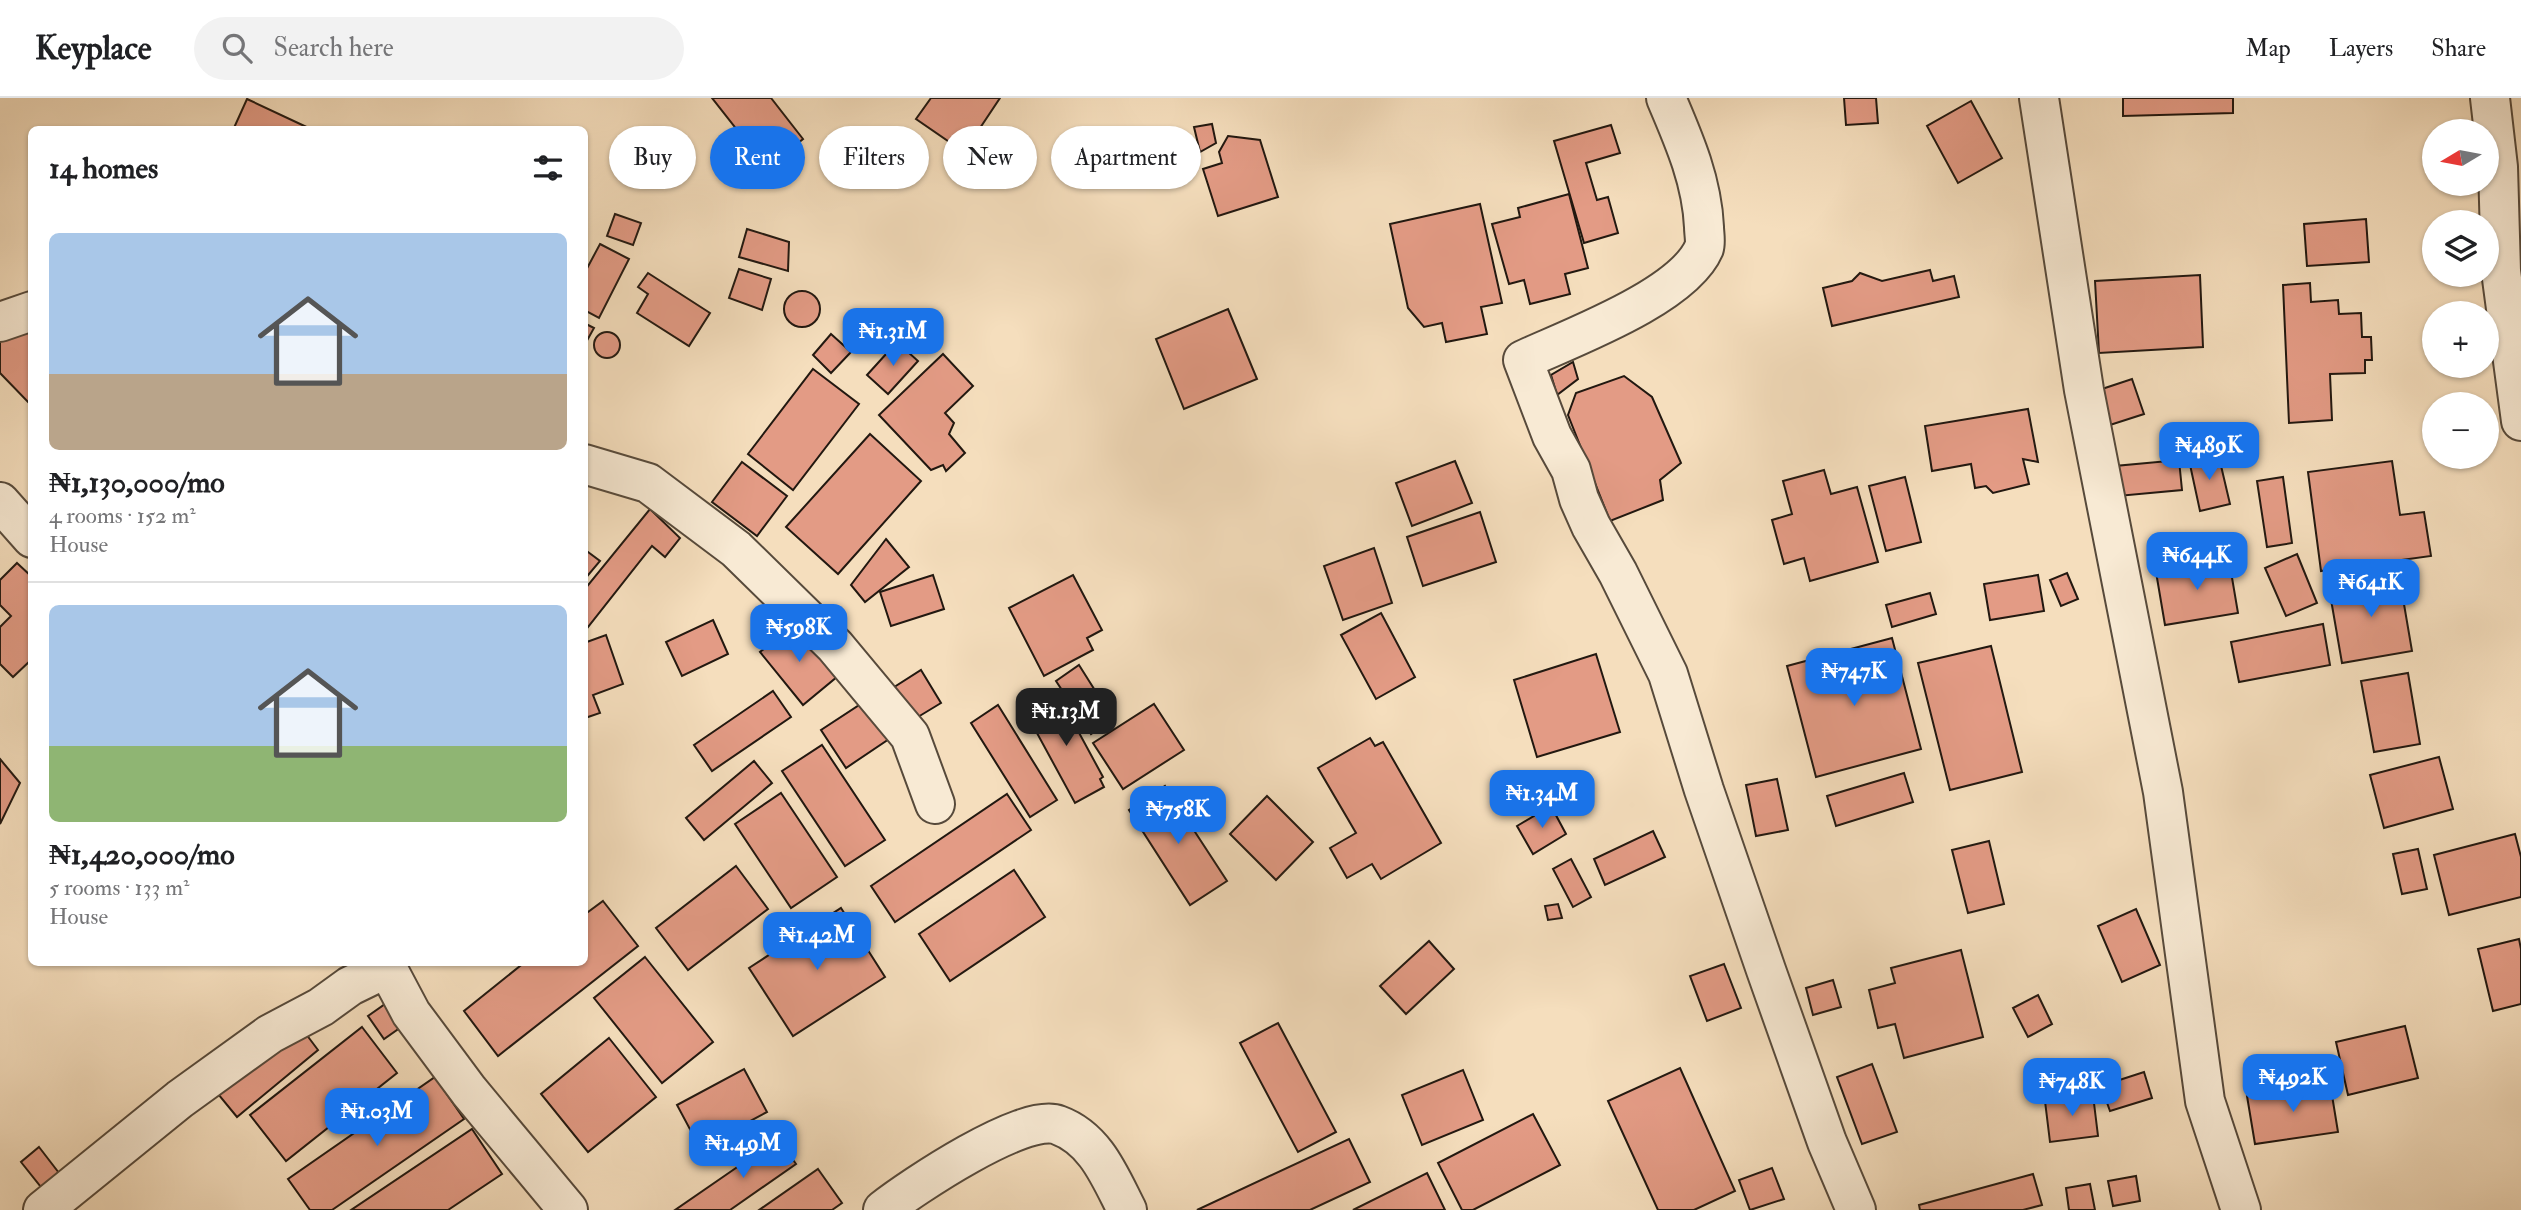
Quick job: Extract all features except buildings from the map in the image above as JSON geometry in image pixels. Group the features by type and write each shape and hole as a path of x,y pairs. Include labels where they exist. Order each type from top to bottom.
{"street":[{"path":"1666,98 1692,159 1703,210 1705,246 1687,273 1642,303 1523,360 1552,436 1571,470 1579,499 1591,526 1618,573 1668,674 1704,790 1766,970 1827,1142 1856,1210"},
{"path":"2039,98 2084,390 2163,792 2205,1101 2241,1210"},
{"path":"2490,98 2498,167 2501,271 2521,421"},
{"path":"0,322 28,312"},
{"path":"588,465 648,483 746,558 835,646 910,736 935,804"},
{"path":"0,502 28,534"},
{"path":"44,1210 180,1098 270,1034 321,1007 350,985 383,966"},
{"path":"386,966 411,1013 469,1091 568,1210"},
{"path":"883,1210 952,1162 1015,1133 1042,1124 1056,1124 1084,1140 1099,1155 1127,1210"}]}
